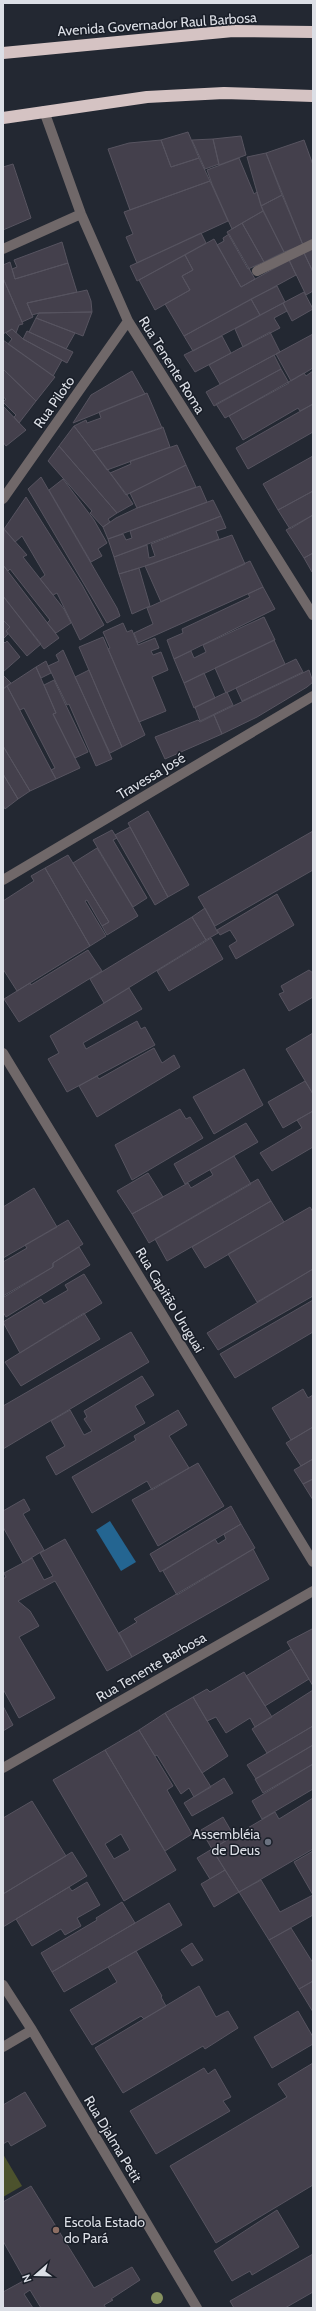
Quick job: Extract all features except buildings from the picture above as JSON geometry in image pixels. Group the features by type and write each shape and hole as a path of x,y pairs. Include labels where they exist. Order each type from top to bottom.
{"highway":[{"name":"Avenida Governador Raul Barbosa","path":"3,53 233,31 313,32"},
{"path":"3,118 44,111 162,96 224,93 313,96"}],"street":[{"name":"Rua Tenente Roma","path":"44,111 81,214 128,321 313,615"},
{"path":"3,249 81,214"},
{"path":"257,271 313,244"},
{"name":"Rua Piloto","path":"3,498 128,321"},
{"name":"Travessa José","path":"3,880 313,696"},
{"name":"Rua Capitão Uruguai","path":"3,1053 313,1562"},
{"name":"Rua Tenente Barbosa","path":"3,1768 313,1591"},
{"name":"Rua Djalma Petit","path":"3,1985 32,2030 197,2308"},
{"path":"3,2047 32,2030"}],"green space":[{"path":"3,2154 22,2186 3,2197"}],"water":[{"path":"110,1521 136,1562 121,1571 96,1530"}],"place":[{"name":"Assembléia de Deus","path":"268,1842"},
{"name":"Escola Estado do Pará","path":"56,2230"}]}
